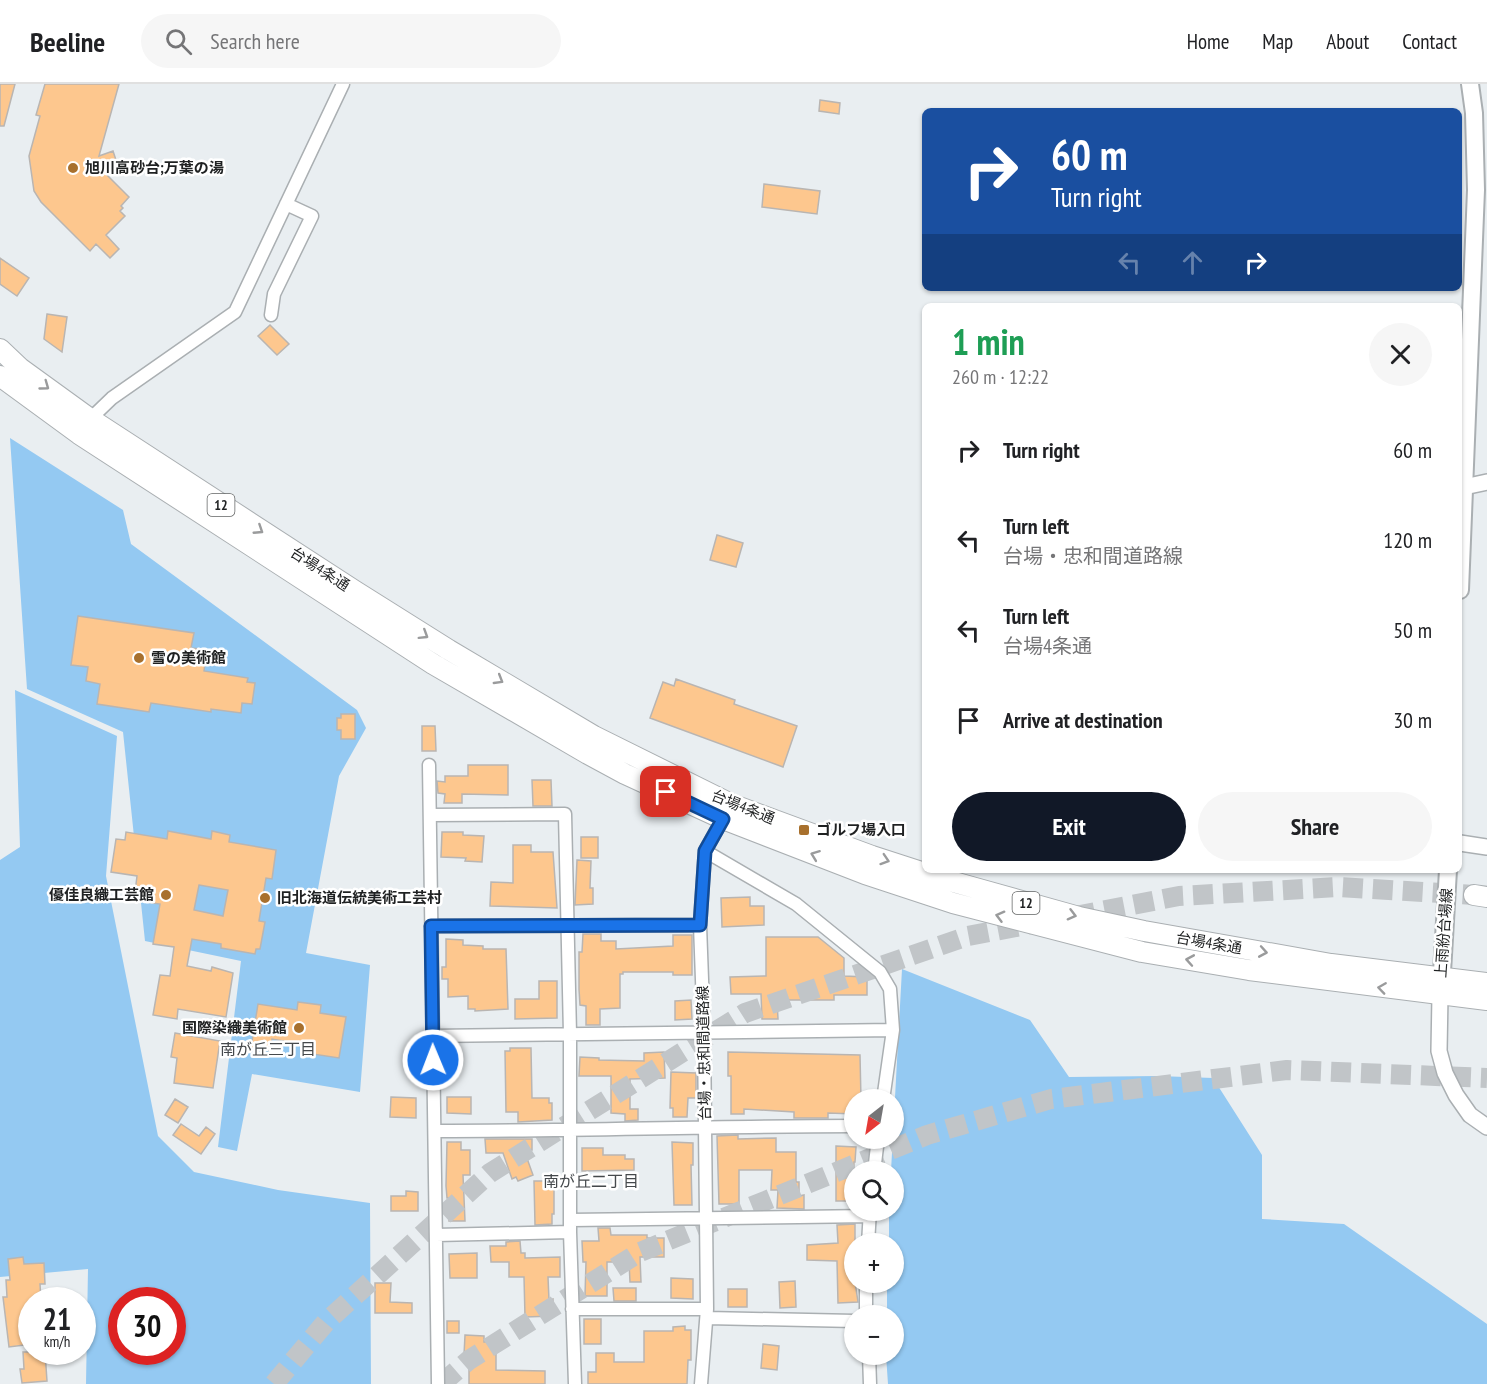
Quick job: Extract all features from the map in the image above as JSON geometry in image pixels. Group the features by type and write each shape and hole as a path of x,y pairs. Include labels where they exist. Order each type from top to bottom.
{"highway":[{"name":"台場4条通","path":"0,349 84,426"},
{"name":"台場4条通","path":"0,376 84,426 433,664 607,764 727,812 865,874 954,903 1142,952 1250,970 1441,987 1487,983"},
{"name":"台場4条通","path":"1441,987 1487,1000"}],"main road":[{"path":"1462,538 1476,190 1474,113 1470,84"},
{"name":"上雨紛台場線","path":"1441,987 1448,873"}],"street":[{"path":"84,426 112,398 235,312 344,84"},
{"path":"271,315 274,294 312,216 286,204"},
{"path":"1464,487 1487,482"},
{"path":"429,765 438,1384"},
{"name":"台場・忠和間道路線","path":"701,1384 707,1313 706,1126 700,925 705,851 727,812"},
{"path":"430,815 565,814 575,1384"},
{"path":"1462,843 1487,847"},
{"path":"705,851 796,904 880,972 890,989 893,1030 885,1089"},
{"path":"431,926 700,925"},
{"path":"1441,987 1439,1051 1445,1073 1470,1116 1487,1127"},
{"path":"432,1036 893,1030"},
{"path":"435,1131 844,1126"},
{"path":"436,1235 706,1219 844,1214"},
{"path":"573,1309 844,1320"},
{"path":"869,1365 870,1384"}],"shaded area":[{"path":"10,438 123,510 131,544 357,710 366,728 339,776 306,953 370,965 360,1092 252,1074 237,1151 218,1147 241,961 145,941 123,732 27,689"},
{"path":"15,690 117,736 106,876 158,1136 194,1172 278,1190 370,1203 371,1384 86,1384 86,1365 96,1365 96,1287 88,1287 88,1269 0,1277 0,860 20,847"},
{"path":"902,969 1030,1020 1069,1077 1213,1078 1262,1155 1262,1219 1344,1224 1487,1324 1487,1384 888,1384 887,1365 904,1365 904,1305 887,1305 887,1293 904,1293 904,1233 889,1233 889,1221 904,1221 904,1161 892,1161 892,1149 904,1149 904,1089 895,1089"}],"building":[{"path":"0,84 15,84 4,126 0,126"},
{"name":"旭川高砂台;万葉の湯","path":"45,84 119,84 99,156 113,151 118,166 103,171 129,197 121,206 123,208 120,211 125,216 106,235 119,249 110,258 96,244 90,251 41,202 34,191 29,156 40,116 36,115"},
{"path":"820,100 840,103 839,114 819,111"},
{"path":"764,184 820,191 817,214 762,207"},
{"path":"0,258 29,278 17,296 0,284"},
{"path":"47,314 67,317 62,352 44,339"},
{"path":"270,325 289,344 277,355 258,336"},
{"path":"717,535 743,543 736,567 710,560"},
{"name":"雪の美術館","path":"78,616 194,633 191,648 207,650 204,671 248,678 247,682 255,683 252,704 242,703 241,713 211,709 211,712 151,703 149,712 97,704 100,684 86,681 88,667 71,665"},
{"path":"676,679 735,700 734,704 797,726 783,767 650,718 663,682 674,686"},
{"path":"341,714 355,714 355,739 341,739 341,730 337,730 337,718 341,718"},
{"path":"422,726 435,726 436,751 422,751"},
{"path":"468,765 508,765 508,795 462,794 462,803 444,803 445,794 438,793 437,781 445,782 445,776 468,776"},
{"path":"532,780 551,780 552,806 533,806"},
{"name":"優佳良織工芸館","path":"168,831 211,839 212,831 230,835 229,842 276,850 272,879 266,878 259,921 265,922 260,949 256,949 255,954 221,948 221,944 192,939 187,966 211,971 212,967 233,973 226,1017 178,1009 177,1019 153,1015 160,975 170,976 174,947 153,944 160,904 134,900 137,876 111,872 116,839 125,840 126,832 167,839","holes":["199,885 228,890 223,916 194,910"]},
{"path":"442,832 463,832 463,835 484,836 482,862 465,861 466,858 441,857"},
{"path":"581,837 598,837 598,858 581,858"},
{"path":"513,845 531,845 531,852 553,852 557,908 490,906 491,882 513,883"},
{"path":"577,860 591,861 590,888 593,888 593,904 575,905"},
{"path":"750,897 750,906 764,906 764,925 722,927 721,898"},
{"path":"583,934 601,934 601,941 616,941 616,949 673,946 673,935 692,935 692,975 673,975 673,972 623,972 620,974 620,1008 600,1009 600,1025 586,1025 586,1006 580,1005 579,989 579,952 582,952"},
{"path":"766,937 818,937 844,958 844,976 867,977 867,995 834,995 834,1000 777,1000 778,1019 762,1019 761,994 731,994 730,977 766,976"},
{"path":"446,939 463,940 463,945 483,946 483,949 506,949 508,1009 475,1011 475,1009 468,1009 468,996 448,997 448,979 442,979 442,967 446,967"},
{"path":"539,981 557,981 557,1018 515,1019 515,999 539,999"},
{"path":"691,1000 692,1019 675,1020 675,1001"},
{"name":"国際染織美術館","path":"298,1002 321,1005 320,1013 346,1017 339,1058 306,1053 308,1045 272,1039 270,1051 251,1048 258,1004 297,1010"},
{"path":"175,1033 220,1041 213,1088 174,1083 177,1058 171,1057"},
{"path":"510,1048 531,1048 532,1098 549,1098 549,1103 552,1103 552,1120 518,1122 518,1112 506,1112 505,1051 510,1051"},
{"path":"664,1052 665,1078 630,1079 630,1109 638,1109 638,1120 625,1121 625,1114 611,1113 611,1076 579,1076 580,1057 599,1058 599,1060 644,1061 644,1053"},
{"path":"728,1052 860,1055 861,1089 844,1089 844,1114 828,1113 828,1118 794,1118 794,1112 744,1109 744,1114 731,1114 731,1076 728,1076"},
{"path":"671,1072 696,1073 696,1098 688,1098 687,1117 673,1117 673,1108 670,1108"},
{"path":"391,1097 416,1098 416,1118 390,1117"},
{"path":"447,1097 471,1097 471,1114 447,1113"},
{"path":"175,1099 188,1107 178,1123 165,1115"},
{"path":"181,1124 199,1136 206,1127 215,1134 201,1154 173,1135"},
{"path":"738,1135 738,1139 776,1138 776,1152 796,1152 796,1182 799,1182 799,1196 804,1195 804,1209 777,1208 778,1190 771,1190 772,1170 739,1170 739,1204 719,1204 717,1136"},
{"path":"485,1139 532,1139 532,1150 524,1150 533,1175 518,1181 516,1177 512,1179 503,1153 486,1153"},
{"path":"447,1142 461,1142 461,1150 470,1150 470,1175 463,1175 465,1221 449,1221 449,1198 447,1198 446,1186"},
{"path":"672,1142 693,1143 692,1205 674,1205"},
{"path":"836,1146 856,1149 855,1161 844,1161 844,1201 836,1201"},
{"path":"582,1148 603,1148 603,1155 625,1155 625,1159 634,1159 634,1170 582,1171"},
{"path":"534,1181 554,1181 552,1224 535,1225"},
{"path":"406,1191 418,1192 418,1211 391,1211 391,1196 406,1196"},
{"path":"855,1224 855,1233 844,1233 844,1293 857,1293 858,1302 838,1303 837,1261 807,1260 807,1245 838,1243 837,1225"},
{"path":"598,1228 610,1228 611,1235 647,1235 647,1238 664,1238 664,1257 640,1257 641,1282 630,1282 629,1262 607,1262 607,1296 585,1296 586,1262 583,1262 582,1241 599,1241"},
{"path":"520,1241 521,1253 525,1253 525,1258 560,1257 560,1277 548,1277 549,1300 553,1299 553,1316 525,1317 524,1277 509,1277 509,1262 491,1262 490,1246 506,1246 506,1242"},
{"path":"477,1253 477,1278 450,1278 449,1254"},
{"path":"23,1257 24,1264 44,1263 45,1284 40,1284 40,1287 18,1287 18,1346 9,1347 3,1297 7,1297 6,1280 10,1280 8,1259"},
{"path":"671,1278 693,1279 693,1299 671,1298"},
{"path":"795,1281 796,1307 780,1308 779,1282"},
{"path":"375,1283 391,1283 390,1302 412,1303 412,1313 375,1313"},
{"path":"613,1288 636,1288 636,1301 614,1301"},
{"path":"728,1289 747,1289 747,1307 728,1307"},
{"path":"584,1319 601,1319 601,1344 584,1344"},
{"path":"447,1321 459,1321 459,1333 447,1333"},
{"path":"685,1326 685,1330 691,1330 691,1360 688,1360 687,1384 588,1384 588,1372 596,1372 596,1353 614,1353 614,1362 644,1362 644,1331 673,1331 673,1327"},
{"path":"465,1335 484,1336 484,1342 496,1342 496,1370 545,1371 545,1384 469,1384 469,1355 464,1355"},
{"path":"763,1344 779,1346 777,1370 761,1368"},
{"path":"24,1365 46,1365 47,1381 22,1383 20,1369 24,1369"}],"tunnel":[{"path":"1075,916 1179,896 1339,887 1474,895"},
{"path":"274,1384 326,1322 490,1173 745,1013 968,936 1037,923"},
{"path":"441,1384 469,1360 640,1252 927,1135 1051,1099 1287,1070 1487,1078"}],"place":[{"name":"旭川高砂台;万葉の湯","path":"73,168"},
{"name":"雪の美術館","path":"139,658"},
{"name":"ゴルフ場入口","path":"804,830"},
{"name":"優佳良織工芸館","path":"166,895"},
{"name":"旧北海道伝統美術工芸村","path":"265,898"},
{"name":"国際染織美術館","path":"299,1028"}],"district":[{"name":"南が丘三丁目","path":"268,1049"},
{"name":"南が丘二丁目","path":"591,1181"}],"route":[{"path":"433,1060 431,926 700,925 705,851 723,819 666,792"}]}
